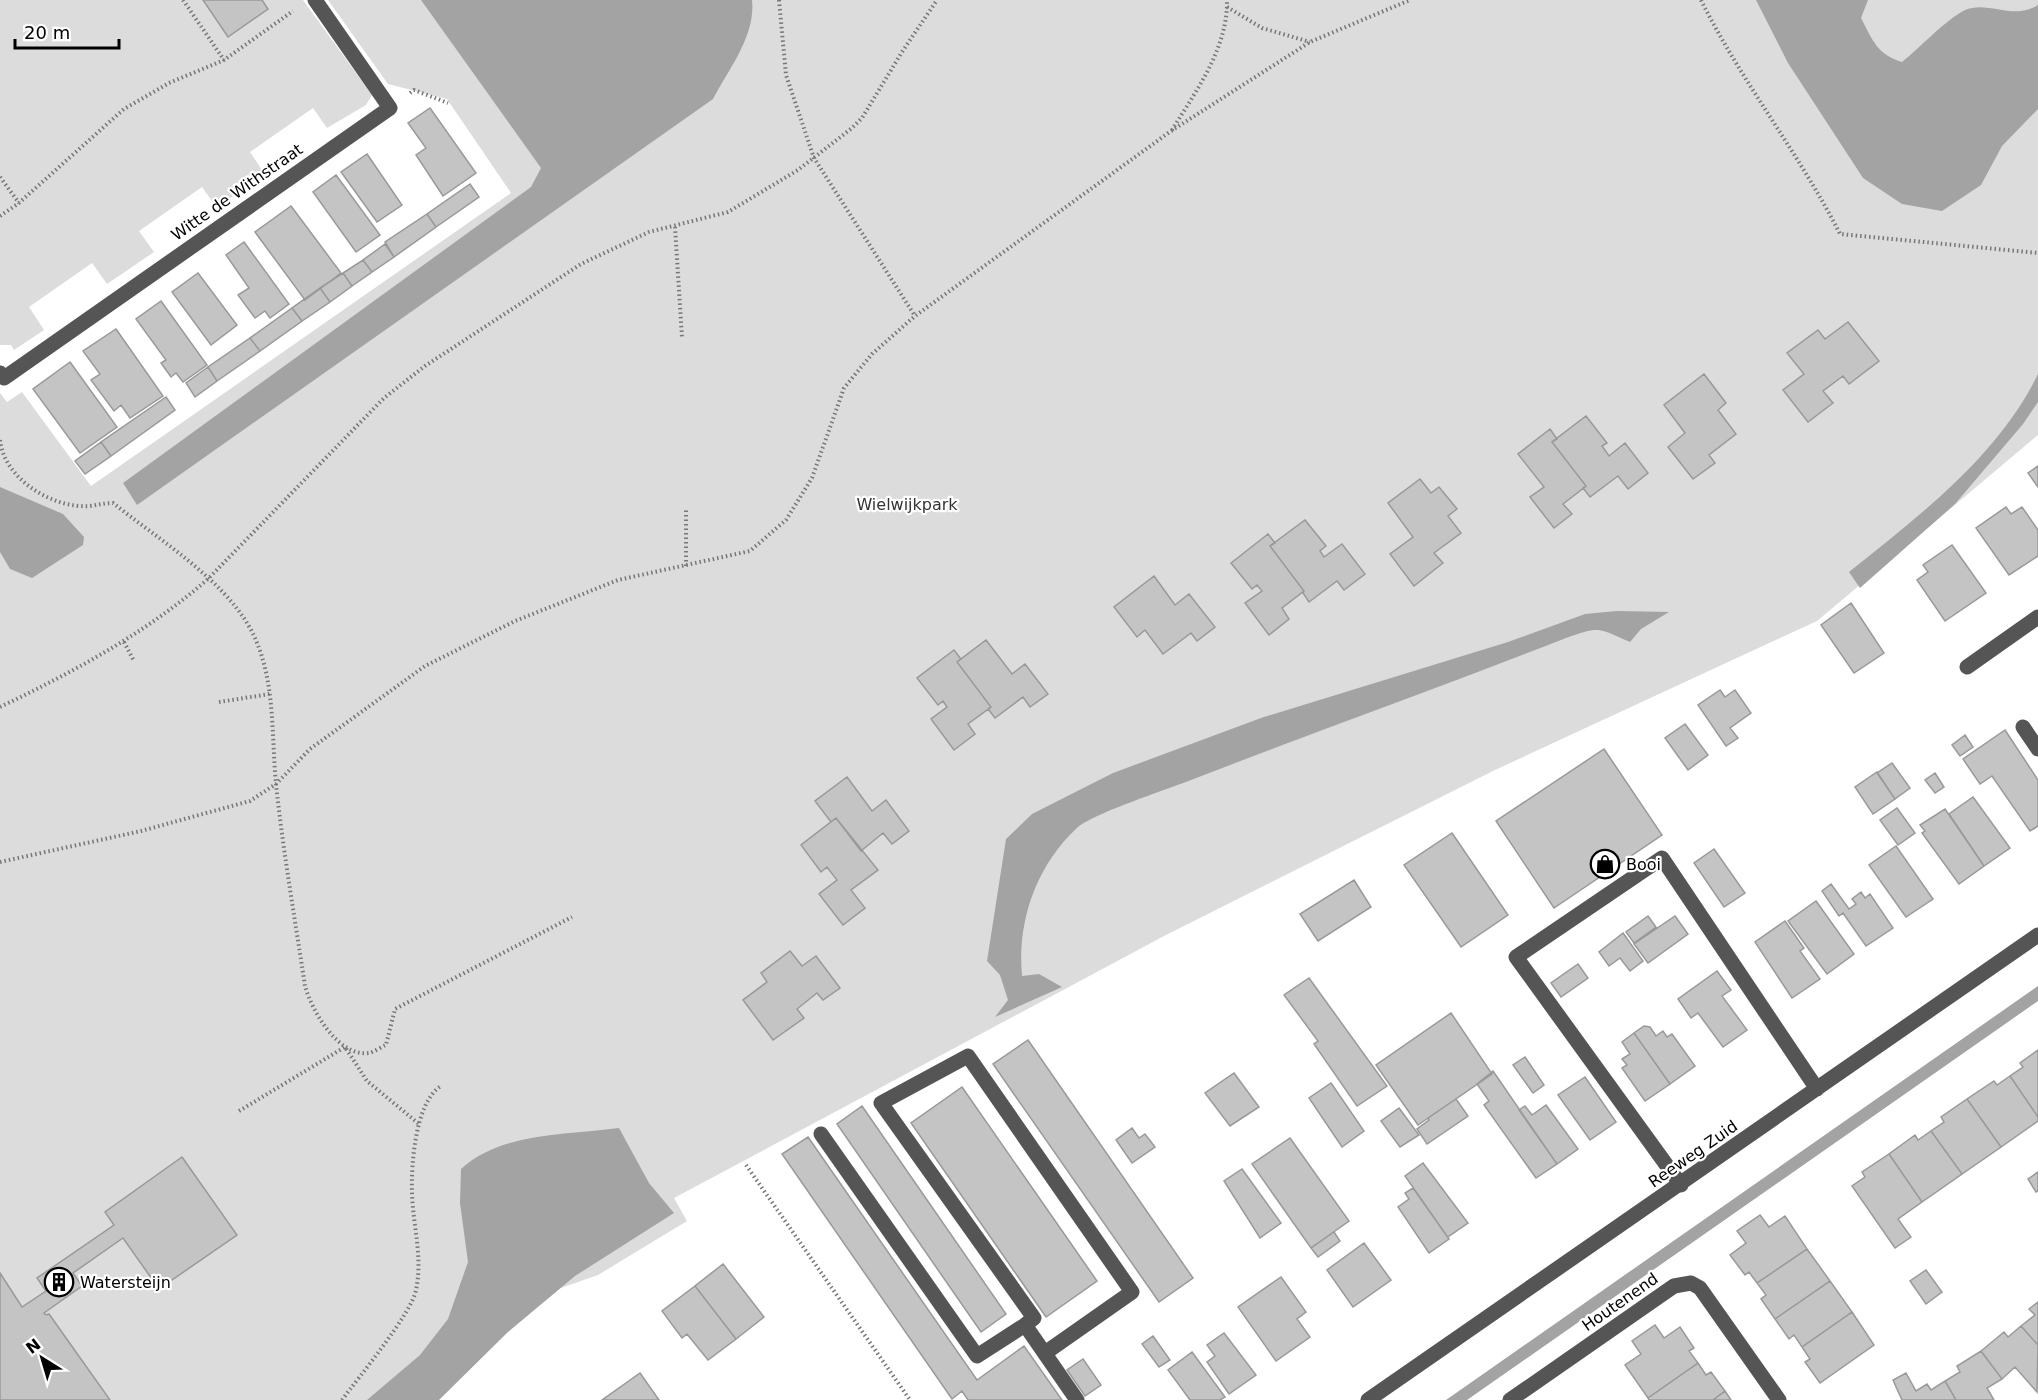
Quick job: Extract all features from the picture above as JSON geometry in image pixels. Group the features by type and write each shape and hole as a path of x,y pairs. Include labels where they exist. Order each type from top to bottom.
{"street":[{"path":"315,0 390,108"},
{"name":"Witte de Withstraat","path":"0,373 4,378 390,108"},
{"path":"1967,667 2038,617"},
{"path":"2023,727 2038,749"},
{"path":"1681,1185 1516,957 1662,858 1817,1089"},
{"name":"Reeweg Zuid","path":"1368,1400 1681,1185 2038,935"},
{"path":"821,1134 977,1356 1034,1318 881,1103 968,1056 1132,1292 1045,1353"},
{"name":"Houtenend","path":"1510,1400 1674,1286 1691,1284 1700,1288 1779,1400"},
{"path":"1025,1325 1077,1400"}],"path":[{"path":"183,0 224,60"},
{"path":"779,0 786,75 814,158 915,316"},
{"path":"0,706 70,674 159,619 208,579 384,398 425,366 581,264 649,232 728,212 814,158 862,118 937,0"},
{"path":"1171,131 1204,77 1218,48 1227,0"},
{"path":"0,862 141,831 250,801 276,784 310,749 425,666 515,621 618,580 750,551 786,520 812,478 844,388 872,354 915,316 1171,131 1310,42 1410,0"},
{"path":"1701,0 1745,78 1825,204 1840,234 2038,253"},
{"path":"0,216 19,203 124,108 169,83 224,60 299,7"},
{"path":"1227,7 1262,28 1310,42"},
{"path":"390,108 414,90 448,103"},
{"path":"0,177 19,203"},
{"path":"675,227 682,337"},
{"path":"0,440 1,450 15,474 41,496 89,506 113,503 208,579 230,600 250,629 268,676 276,784 305,986 310,1002 335,1040 345,1047 368,1053 386,1045 395,1009 572,917"},
{"path":"686,508 686,566"},
{"path":"124,642 134,661"},
{"path":"219,702 270,694"},
{"path":"239,1111 345,1047"},
{"path":"345,1047 367,1081 419,1124"},
{"path":"342,1400 392,1331 416,1292 419,1254 412,1193 419,1124 422,1112 436,1089 441,1086"},
{"path":"746,1165 910,1400"}],"green space":[{"path":"0,0 303,0 372,95 366,105 327,128 313,108 250,152 264,173 217,208 202,187 139,231 154,252 107,284 92,263 29,307 44,330 14,350 11,345 0,345"},
{"name":"Wielwijkpark","path":"328,0 2038,0 2038,435 1817,621 1495,770 1164,936 674,1198 687,1221 598,1275 558,1289 665,1203 411,1400 0,1400 0,393 7,402 22,392 91,486 511,193 447,99 388,84"}],"shaded area":[{"path":"421,0 752,0 752,13 746,39 713,99 137,505 123,483 531,187 541,168"},
{"path":"1756,0 1868,0 1861,18 1869,33 1881,51 1902,62 1941,27 1965,10 1983,7 2020,11 2038,5 2038,109 2002,146 1981,185 1942,211 1902,204 1863,178 1788,63"},
{"path":"2038,374 2038,402 2023,424 1955,504 1860,588 1849,572 1929,506 1979,458 2021,404"},
{"path":"0,487 63,514 84,537 83,545 32,578 10,569 0,552"},
{"path":"1617,611 1669,612 1641,629 1630,642 1599,630 1577,634 1131,802 1086,822 1077,828 1050,859 1032,896 1023,935 1022,976 1039,974 1062,987 995,1017 1008,1000 1000,975 987,961 1006,839 1032,814 1113,773 1261,718 1508,642 1585,614"},
{"path":"2038,986 2038,1001 1467,1400 1446,1400"},
{"path":"619,1128 649,1183 674,1213 575,1276 508,1332 439,1400 367,1400 420,1355 448,1319 468,1262 460,1203 461,1169 477,1157 495,1148 515,1142 557,1134"}],"building":[{"path":"203,0 262,0 268,9 228,37"},
{"path":"430,108 476,173 443,196 416,155 426,148 408,123"},
{"path":"367,154 402,205 377,222 341,172"},
{"path":"336,175 380,235 356,252 313,192"},
{"path":"470,184 479,197 436,227 427,214"},
{"path":"291,206 341,273 305,300 255,232"},
{"path":"427,214 436,227 394,257 385,242"},
{"path":"244,242 289,304 270,318 265,311 255,318 238,295 249,288 226,255"},
{"path":"385,244 394,257 372,272 363,260"},
{"path":"363,260 372,272 352,286 343,273"},
{"path":"198,273 237,325 211,345 172,292"},
{"path":"343,273 352,286 330,302 320,288"},
{"path":"320,288 330,302 302,321 292,308"},
{"path":"161,301 207,365 183,382 176,373 171,377 161,363 166,360 136,319"},
{"path":"292,308 302,321 260,351 250,338"},
{"path":"1848,322 1879,361 1849,384 1843,376 1823,391 1833,403 1808,422 1783,390 1804,374 1787,353 1818,330 1825,339"},
{"path":"116,329 163,396 130,418 121,405 114,411 91,380 100,374 83,351"},
{"path":"250,338 260,351 217,381 208,367"},
{"path":"70,362 117,427 80,453 33,389"},
{"path":"208,367 217,381 195,397 186,383"},
{"path":"1704,374 1726,403 1718,410 1736,434 1709,455 1715,463 1693,479 1668,447 1685,433 1664,405"},
{"path":"166,397 175,410 111,456 101,442"},
{"path":"1586,416 1607,443 1602,446 1609,456 1625,443 1648,473 1628,489 1618,476 1590,497 1583,488 1586,486 1552,442"},
{"path":"1550,429 1557,439 1552,442 1586,486 1563,504 1572,514 1554,528 1530,497 1544,487 1518,454"},
{"path":"101,442 111,456 85,474 75,461"},
{"path":"2038,466 2038,487 2028,473"},
{"path":"1420,479 1431,493 1439,487 1457,509 1448,516 1461,533 1434,553 1443,563 1414,586 1390,554 1413,537 1388,503"},
{"path":"2006,507 2011,514 2022,507 2038,530 2038,556 2009,575 1976,528"},
{"path":"1305,520 1326,546 1320,551 1324,557 1342,544 1365,574 1344,590 1337,581 1309,602 1304,591 1270,546"},
{"path":"1268,534 1275,543 1270,546 1304,591 1282,608 1289,619 1269,635 1245,603 1262,591 1257,585 1252,589 1231,563"},
{"path":"1952,545 1986,593 1945,621 1917,580 1928,572 1923,565"},
{"path":"1154,576 1175,605 1189,594 1215,627 1197,641 1191,633 1163,654 1145,630 1137,637 1114,607"},
{"path":"1851,603 1884,653 1854,673 1821,625"},
{"path":"986,640 1012,674 1025,664 1048,694 1030,707 1023,697 995,718 988,709 991,707 957,662"},
{"path":"954,650 961,659 957,662 991,707 968,724 975,734 954,750 931,719 947,707 943,701 938,705 917,678"},
{"path":"1720,690 1725,697 1735,690 1751,713 1730,728 1738,738 1726,746 1698,705"},
{"path":"1685,724 1708,755 1688,770 1665,738"},
{"path":"2005,730 2038,780 2038,826 2030,831 1992,776 1980,784 1963,759"},
{"path":"1965,735 1973,747 1960,756 1952,745"},
{"path":"1604,749 1662,835 1554,908 1496,821"},
{"path":"1892,763 1910,788 1895,799 1877,773"},
{"path":"1877,772 1895,799 1873,814 1855,787"},
{"path":"1935,773 1944,787 1935,793 1925,780"},
{"path":"847,777 872,811 886,800 909,831 892,844 883,833 861,851 836,818 831,822 815,801"},
{"path":"1973,797 2010,848 1984,866 1949,814"},
{"path":"1897,808 1915,833 1898,845 1880,820"},
{"path":"1945,809 1984,866 1959,884 1922,833 1925,831 1920,825"},
{"path":"836,818 878,870 851,890 865,908 843,925 819,894 837,880 827,867 821,872 801,845"},
{"path":"1452,833 1508,915 1461,947 1404,865"},
{"path":"1896,846 1933,899 1906,917 1869,865"},
{"path":"1714,849 1745,893 1724,907 1694,863"},
{"path":"1354,880 1371,907 1318,941 1300,914"},
{"path":"1831,884 1849,909 1856,904 1852,899 1861,892 1865,898 1870,894 1893,928 1866,946 1843,913 1839,916 1822,891"},
{"path":"1816,901 1854,954 1827,974 1788,921"},
{"path":"1648,916 1656,927 1634,943 1626,932"},
{"path":"1675,916 1688,934 1648,963 1634,944"},
{"path":"1785,921 1804,948 1800,951 1820,979 1792,998 1755,942"},
{"path":"1623,933 1643,961 1630,971 1620,958 1609,966 1599,952"},
{"path":"790,951 802,966 816,956 840,988 823,1000 817,993 797,1009 804,1018 773,1040 743,1000 767,982 761,973"},
{"path":"1578,964 1588,978 1561,997 1551,983"},
{"path":"1717,971 1731,990 1722,996 1747,1030 1723,1047 1698,1013 1691,1018 1678,999"},
{"path":"1309,978 1387,1086 1357,1106 1314,1044 1318,1041 1284,995"},
{"path":"1451,1013 1492,1074 1418,1125 1376,1065"},
{"path":"1644,1026 1650,1027 1656,1036 1663,1031 1667,1037 1672,1034 1695,1066 1670,1084 1634,1033"},
{"path":"1634,1033 1670,1084 1645,1101 1622,1068 1627,1065 1622,1059 1630,1054 1622,1042"},
{"path":"1028,1040 1193,1278 1159,1302 993,1064"},
{"path":"2038,1050 2038,1117 2010,1076 2023,1067 2020,1063"},
{"path":"1525,1057 1544,1085 1533,1093 1513,1065"},
{"path":"1493,1071 1557,1164 1536,1178 1484,1105 1489,1101 1477,1084"},
{"path":"1234,1073 1259,1107 1230,1126 1205,1093"},
{"path":"2010,1076 2038,1117 2038,1121 2001,1147 1967,1099 1994,1081 1997,1085"},
{"path":"1585,1077 1616,1122 1590,1140 1558,1095"},
{"path":"1331,1083 1364,1131 1342,1147 1309,1098"},
{"path":"962,1087 1097,1281 1046,1317 911,1123"},
{"path":"1456,1099 1468,1116 1427,1144 1417,1129 1429,1120 1428,1118"},
{"path":"1967,1099 2001,1147 1962,1174 1931,1131 1944,1122 1941,1117"},
{"path":"1546,1105 1578,1149 1557,1164 1519,1110 1525,1106 1532,1115"},
{"path":"862,1106 1006,1314 981,1332 837,1124"},
{"path":"1399,1108 1419,1135 1400,1147 1381,1121"},
{"path":"1132,1128 1139,1138 1145,1134 1155,1147 1132,1163 1116,1140"},
{"path":"1931,1131 1962,1174 1922,1202 1889,1154 1915,1135 1918,1140"},
{"path":"808,1137 977,1380 1024,1346 1062,1400 968,1400 962,1391 952,1399 782,1154"},
{"path":"1290,1138 1349,1221 1311,1248 1252,1164"},
{"path":"1889,1154 1922,1202 1898,1219 1911,1237 1895,1248 1852,1186 1865,1177 1862,1172"},
{"name":"Watersteijn","path":"182,1157 237,1235 159,1289 123,1238 73,1273 82,1286 44,1313 49,1314 110,1400 0,1400 0,1273 22,1307 46,1291 37,1278 114,1225 105,1212"},
{"path":"1423,1163 1468,1223 1448,1237 1449,1239 1405,1176"},
{"path":"1242,1169 1281,1223 1260,1238 1224,1181"},
{"path":"2038,1172 2038,1191 2036,1192 2028,1179"},
{"path":"1413,1188 1449,1239 1429,1253 1398,1207 1409,1199 1405,1193"},
{"path":"1760,1215 1769,1227 1785,1216 1807,1249 1757,1283 1749,1272 1745,1275 1730,1255 1746,1243 1737,1231"},
{"path":"1334,1232 1340,1241 1318,1257 1311,1248"},
{"path":"1364,1243 1391,1280 1353,1307 1327,1270"},
{"path":"1807,1249 1830,1281 1775,1319 1761,1299 1766,1295 1757,1283"},
{"path":"723,1264 764,1317 736,1339 695,1286"},
{"path":"1926,1270 1942,1292 1926,1304 1910,1281"},
{"path":"1281,1277 1306,1312 1297,1319 1310,1337 1276,1361 1238,1307"},
{"path":"1830,1281 1852,1312 1802,1347 1794,1335 1789,1339 1775,1319"},
{"path":"695,1286 736,1339 708,1360 687,1334 682,1338 662,1311"},
{"path":"2038,1302 2038,1345 2021,1326 2035,1315 2029,1309"},
{"path":"1852,1312 1874,1345 1820,1383 1805,1362 1810,1359 1802,1347"},
{"path":"1655,1325 1664,1338 1680,1327 1694,1348 1689,1351 1698,1363 1648,1398 1625,1365 1641,1354 1632,1341"},
{"path":"2021,1326 2038,1345 2037,1392 2015,1367 2002,1379 1981,1351 2004,1332 2008,1337"},
{"path":"1224,1333 1256,1375 1229,1394 1207,1362 1215,1356 1207,1345"},
{"path":"1153,1336 1170,1360 1159,1367 1142,1344"},
{"path":"1981,1351 2002,1379 1987,1388 1994,1400 1956,1400 1945,1381 1960,1372 1957,1366"},
{"path":"1192,1352 1225,1397 1220,1400 1190,1400 1168,1370"},
{"path":"1083,1359 1101,1385 1085,1396 1067,1370"},
{"path":"1698,1363 1706,1375 1711,1372 1725,1391 1713,1400 1649,1400 1648,1398"},
{"path":"640,1373 659,1400 602,1400"},
{"path":"1906,1373 1916,1391 1927,1384 1931,1390 1945,1381 1956,1400 1902,1400 1893,1380"},
{"path":"1725,1391 1731,1400 1713,1400"}],"place":[{"name":"Booi","path":"1605,864"},
{"name":"Watersteijn","path":"59,1282"}]}
